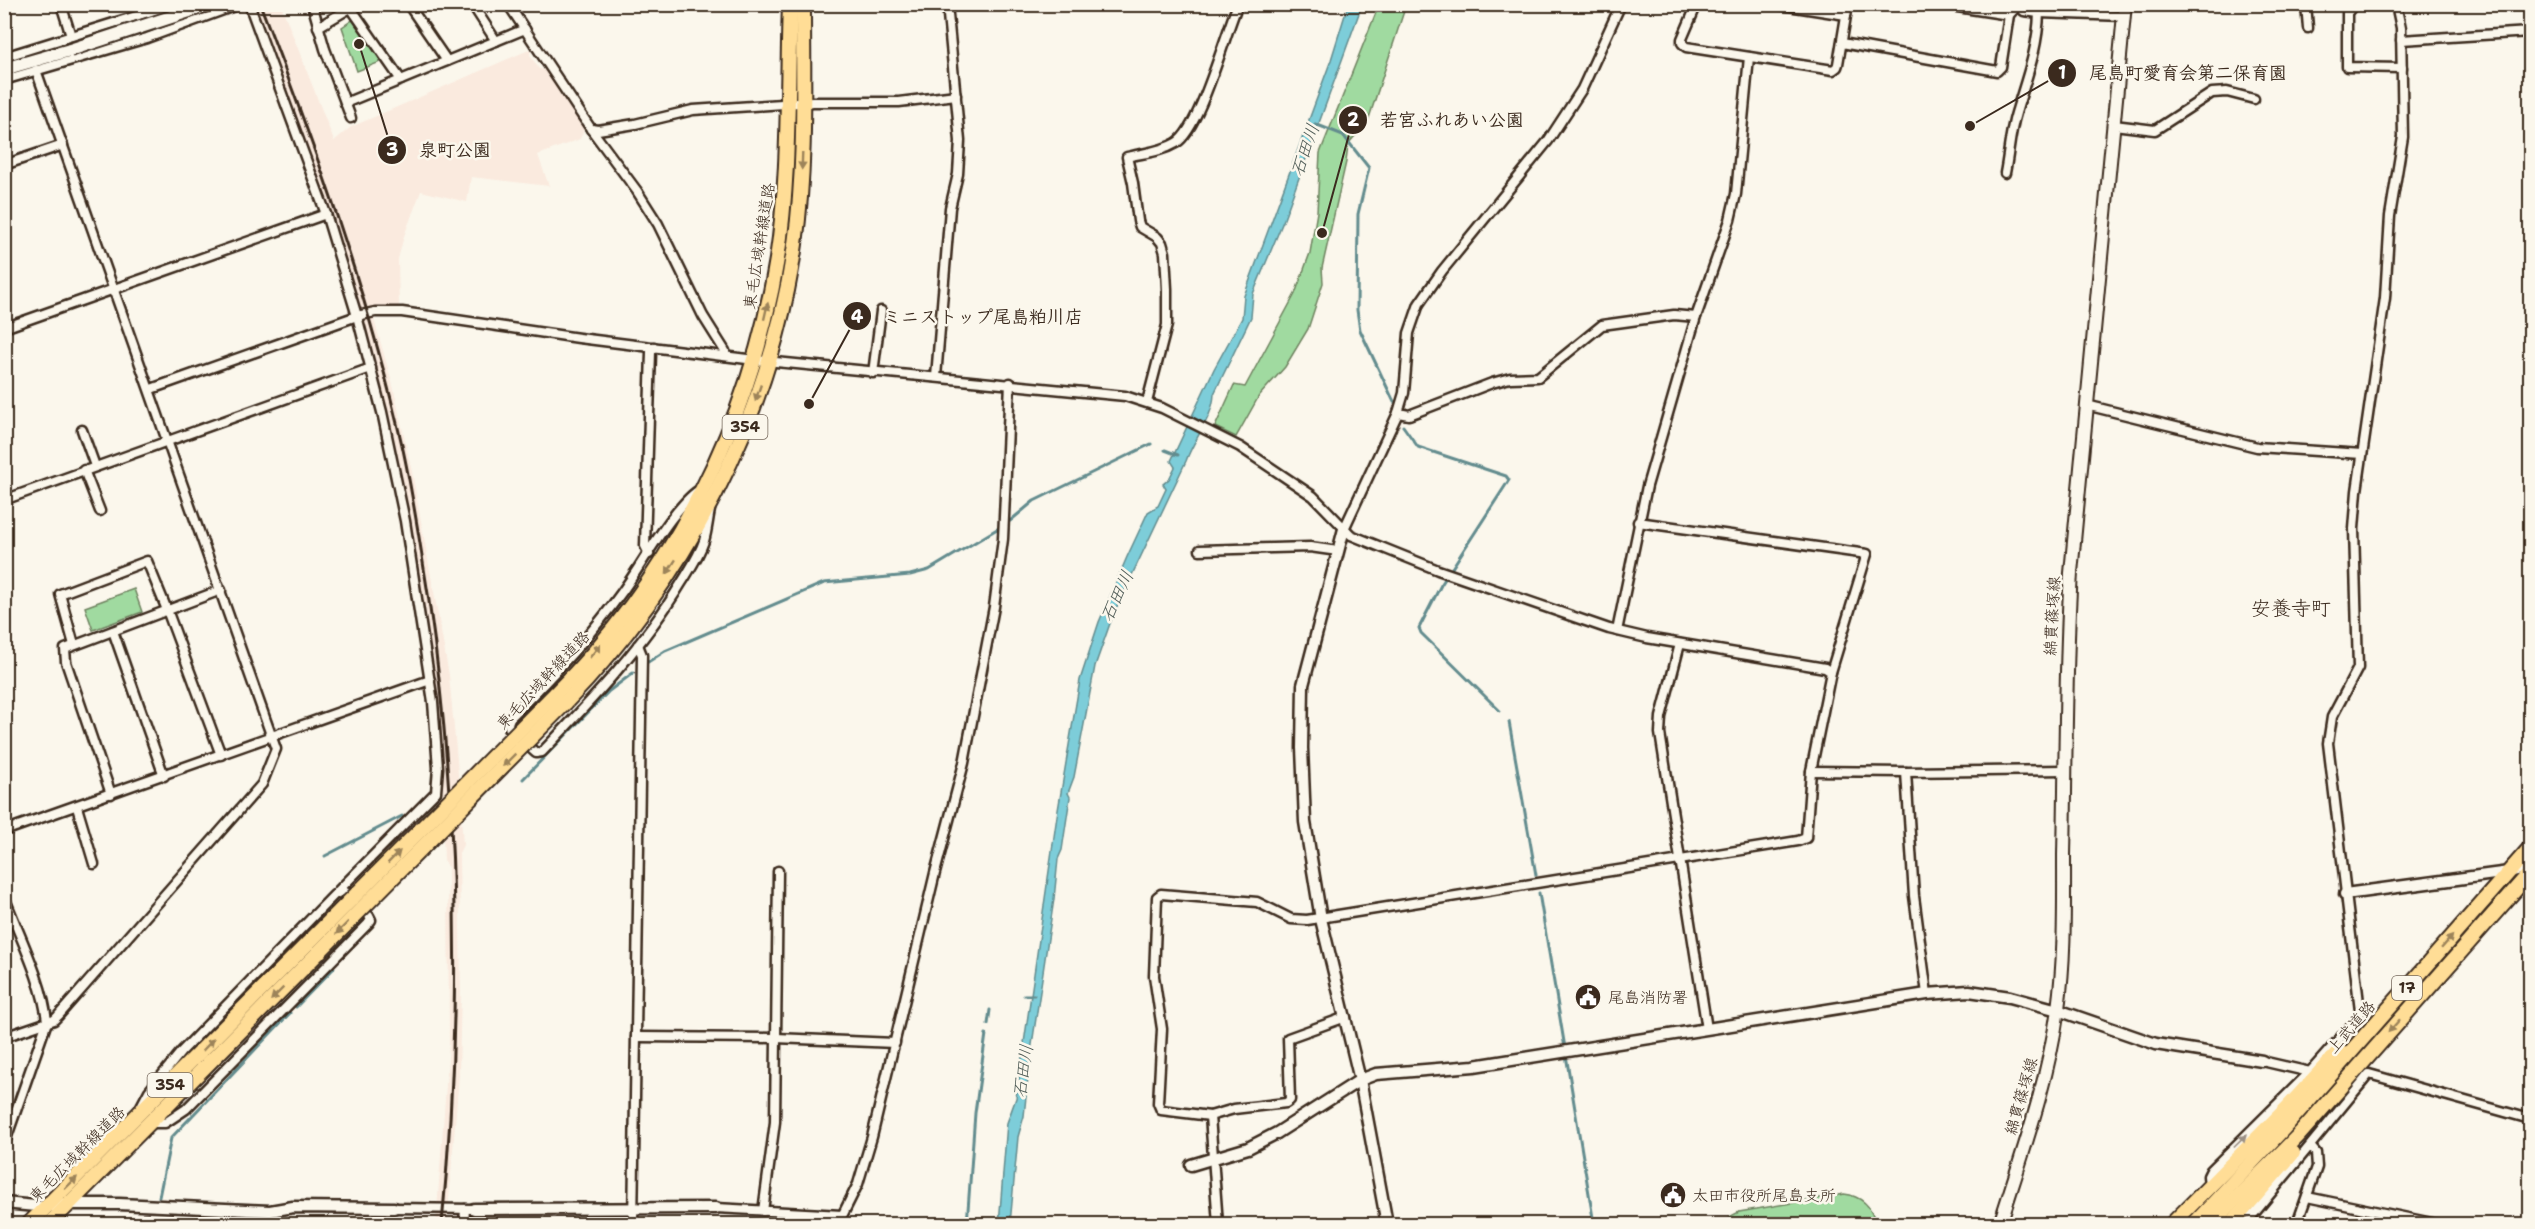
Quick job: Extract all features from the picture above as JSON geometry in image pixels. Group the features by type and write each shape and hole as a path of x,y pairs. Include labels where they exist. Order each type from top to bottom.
{"highway":[{"name":"東毛広域幹線道路","path":"29,1224 313,948 631,628 687,543 711,500 746,427 762,361 781,232 786,174 790,4"},
{"name":"東毛広域幹線道路","path":"560,698 643,589 677,534 703,487 762,361 784,301 795,246 800,197 804,103 802,4"},
{"path":"788,104 796,94 796,63 803,37"},
{"name":"上武道路","path":"2194,1224 2284,1128 2530,848"},
{"name":"上武道路","path":"2211,1224 2297,1137 2530,873"},
{"name":"東毛広域幹線道路","path":"49,1224 150,1123 313,948"},
{"name":"17","path":"2172,1224 2287,1108 2348,1041 2431,960"},
{"name":"17","path":"2231,1224 2342,1094 2377,1045"}],"main road":[{"path":"4,69 211,4"},
{"name":"綿貫篠塚線","path":"2000,1224 2043,1080 2058,1010 2062,965 2069,602 2125,10"}],"street":[{"path":"62,4 71,36"},
{"path":"138,4 147,38"},
{"path":"4,57 176,4"},
{"path":"4,80 147,38 240,4"},
{"path":"136,1119 149,1091 181,1052 436,792 438,768 430,680 405,521 371,368 326,214 249,4"},
{"path":"312,4 351,118"},
{"path":"408,4 447,61"},
{"path":"472,4 496,41"},
{"path":"508,4 658,225 703,316 725,351 725,356"},
{"path":"936,377 950,208 958,174 960,141 947,4"},
{"path":"1147,402 1167,325 1165,253 1157,237 1140,227 1126,157 1163,149 1178,142 1188,131 1201,105 1238,4"},
{"path":"1387,1224 1360,1080 1321,919 1305,822 1303,685 1344,529 1398,413 1404,393 1409,333 1419,304 1442,271 1548,141 1582,89 1621,4"},
{"path":"1696,4 1683,39 1683,45 1833,69 1837,67 1848,4"},
{"path":"1776,4 1846,15"},
{"path":"1938,4 2010,15"},
{"path":"2306,4 2308,28"},
{"path":"2354,4 2346,13 2347,67 2402,68"},
{"path":"2209,1187 2208,1176 2211,1170 2310,1072 2357,1019 2360,1011 2328,743 2332,717 2358,668 2354,529 2362,454 2385,298 2390,216 2403,137 2401,39 2396,4"},
{"path":"1842,43 1997,71 2001,67 2010,15 2017,5 2024,11 2039,13 2125,10"},
{"path":"318,27 354,6 401,81"},
{"path":"2005,173 2015,116 2034,60 2039,34 2039,13"},
{"path":"345,103 525,29"},
{"path":"2401,39 2530,32"},
{"path":"1617,631 1638,522 1696,317 1730,220 1736,194 1749,57"},
{"path":"4,1037 58,1016 262,784 276,749 151,389 113,289 36,70"},
{"path":"2114,125 2155,130 2212,93 2228,92 2254,99"},
{"path":"591,129 598,130 634,124 693,110 804,103 899,102 956,94"},
{"path":"4,165 63,145"},
{"path":"4,328 326,214"},
{"path":"873,373 880,311"},
{"path":"151,389 357,316 402,312 762,361 873,373 1010,383 1125,396 1176,414 1240,447 1313,496 1336,517 1351,535 1443,572 1617,631 1825,668 1832,672"},
{"path":"1398,413 1409,415 1502,380 1539,377 1593,330 1602,325 1674,315 1696,317"},
{"path":"649,554 645,546 651,352 654,347"},
{"path":"4,500 371,368"},
{"path":"838,1224 863,1170 964,763 994,608 1003,539 1010,383"},
{"path":"2086,405 2257,447 2362,454"},
{"path":"82,430 95,466"},
{"path":"84,470 100,511"},
{"path":"703,487 686,501 597,624 554,674 510,718 508,723 510,730 536,753 542,752 638,645 675,593 704,540 711,500"},
{"path":"1346,1017 1288,1038 1290,1100 1286,1103 1234,1109 1210,1116 1161,1110 1158,1102 1162,1029 1154,976 1157,897 1161,894 1250,901 1265,905 1291,919 1321,919 1804,839 1811,771 1832,672 1867,555 1638,522"},
{"path":"1200,550 1310,547 1338,551"},
{"path":"74,645 60,594 147,561 168,610 221,755"},
{"path":"111,794 66,662 65,649 221,590"},
{"path":"113,631 164,776"},
{"path":"1680,644 1661,717 1660,733 1707,1029"},
{"path":"633,1224 642,655 638,645"},
{"path":"4,831 430,680"},
{"path":"1811,771 2066,770"},
{"path":"1906,772 1914,896 1927,994"},
{"path":"77,807 94,864"},
{"path":"2345,894 2509,872 2530,867"},
{"path":"763,1211 775,1122 778,871"},
{"path":"2474,876 2484,881 2489,894"},
{"path":"150,1123 165,1123 186,1109 368,924 369,916 351,894 346,891 336,893"},
{"path":"4,896 34,974 46,1011 47,1022 4,1145"},
{"path":"1191,1165 1248,1148 1277,1133 1360,1080 1387,1072 1474,1066 1927,994 1987,992 2058,1010 2156,1044 2262,1061 2310,1072"},
{"path":"636,1037 776,1038 895,1043"},
{"path":"2241,1213 2252,1216 2369,1074 2530,1119"},
{"path":"1210,1116 1218,1224"},
{"path":"2297,1224 2318,1160 2311,1147"},
{"path":"2307,1197 2394,1220 2437,1224"},
{"path":"4,1203 46,1207 69,1204 119,1204 270,1211 293,1207 716,1208 842,1215"},
{"path":"464,1224 469,1209"}],"shaded area":[{"path":"253,5 281,5 334,141 351,127 531,49 530,55 539,69 548,70 585,127 580,139 538,155 549,186 471,177 467,202 421,191 398,259 399,308 359,310 330,209"},
{"path":"373,316 393,386 412,472 449,675 457,760 463,845 459,853 461,990 459,1075 447,1224 436,1224 449,1044 448,868 444,860 439,734 433,676 409,521 389,427 362,321"}],"green space":[{"path":"1379,5 1406,5 1368,121 1348,144 1322,268 1323,283 1308,329 1285,367 1259,396 1236,437 1215,427 1234,385 1245,387 1295,294 1310,253 1317,212 1320,153"},
{"path":"354,19 383,61 357,71 342,27"},
{"path":"134,589 142,612 93,630 85,607"},
{"path":"1844,1194 1856,1197 1865,1203 1872,1212 1876,1224 1725,1224 1731,1216 1739,1212"}],"water":[{"name":"石田川","path":"1348,5 1362,5 1284,219 1253,294 1251,317 1214,394 1207,420 1189,453 1113,615 1095,666 1074,777 1068,793 1070,797 1062,850 1058,859 1024,1116 1018,1137 1010,1224 999,1224 1007,1123 1016,1098 1057,816 1080,680 1099,622 1127,557 1148,512 1158,506 1166,489 1163,484 1169,479 1175,467 1171,461 1214,369 1242,318 1244,296 1331,60"}],"waterway":[{"name":"石田川","path":"1315,124 1343,135 1369,168 1358,214 1357,310 1360,330 1394,402"},
{"path":"1403,426 1418,447 1506,476 1509,480 1441,585 1419,628 1421,633 1500,711"},
{"path":"1010,521 1034,501 1151,444"},
{"path":"1165,450 1178,455"},
{"path":"648,662 665,651 824,583 910,575 929,570 997,529"},
{"path":"523,779 609,691 633,673"},
{"path":"1509,722 1536,875"},
{"path":"325,856 402,816"},
{"path":"1539,893 1565,1048"},
{"path":"296,1007 334,968"},
{"path":"1024,995 1034,995"},
{"path":"988,1024 990,1010"},
{"path":"159,1197 171,1138 290,1013"},
{"path":"967,1224 975,1113 986,1034"},
{"path":"1566,1055 1594,1224"}],"railway":[{"path":"260,4 321,168 373,333 406,463 428,594 446,751 454,909 453,1066 442,1224"}],"place":[{"name":"泉町公園","path":"359,44"},
{"name":"尾島町愛育会第二保育園","path":"1970,126"},
{"name":"若宮ふれあい公園","path":"1322,233"},
{"name":"ミニストップ尾島粕川店","path":"809,404"},
{"name":"尾島消防署","path":"1588,997"},
{"name":"太田市役所尾島支所","path":"1673,1195"}],"district":[{"name":"安養寺町","path":"2291,608"}]}
